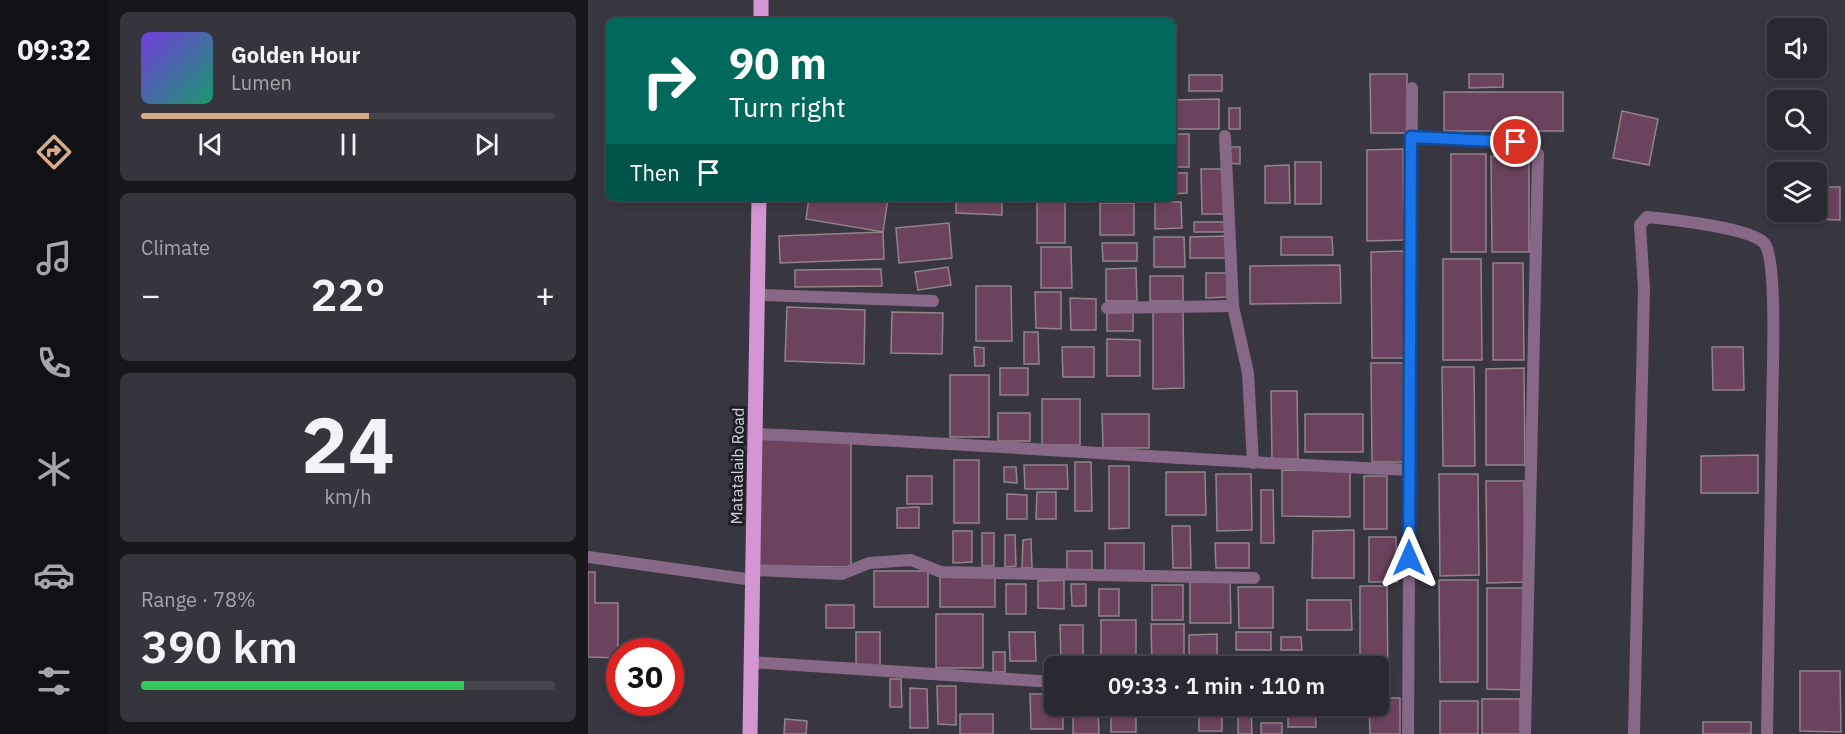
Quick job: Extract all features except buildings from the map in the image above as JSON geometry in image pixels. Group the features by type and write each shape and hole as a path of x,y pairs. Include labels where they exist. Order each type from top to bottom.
{"main road":[{"path":"761,0 761,18"},
{"name":"Matatalaib Road","path":"750,734 759,201"}],"street":[{"path":"1408,734 1412,88"},
{"path":"1225,136 1233,306 1248,373 1253,463"},
{"path":"1411,137 1516,142 1538,154 1525,734"},
{"path":"1634,734 1644,288 1640,225 1647,217 1683,221 1752,235 1764,242 1770,254 1773,324 1767,734"},
{"path":"759,295 933,301"},
{"path":"1107,308 1233,306"},
{"path":"756,434 1410,470"},
{"path":"588,557 753,575 842,574 869,563 911,560 941,572 1254,579"},
{"path":"750,662 1044,681"}],"route":[{"path":"1409,558 1411,137 1516,142"}]}
